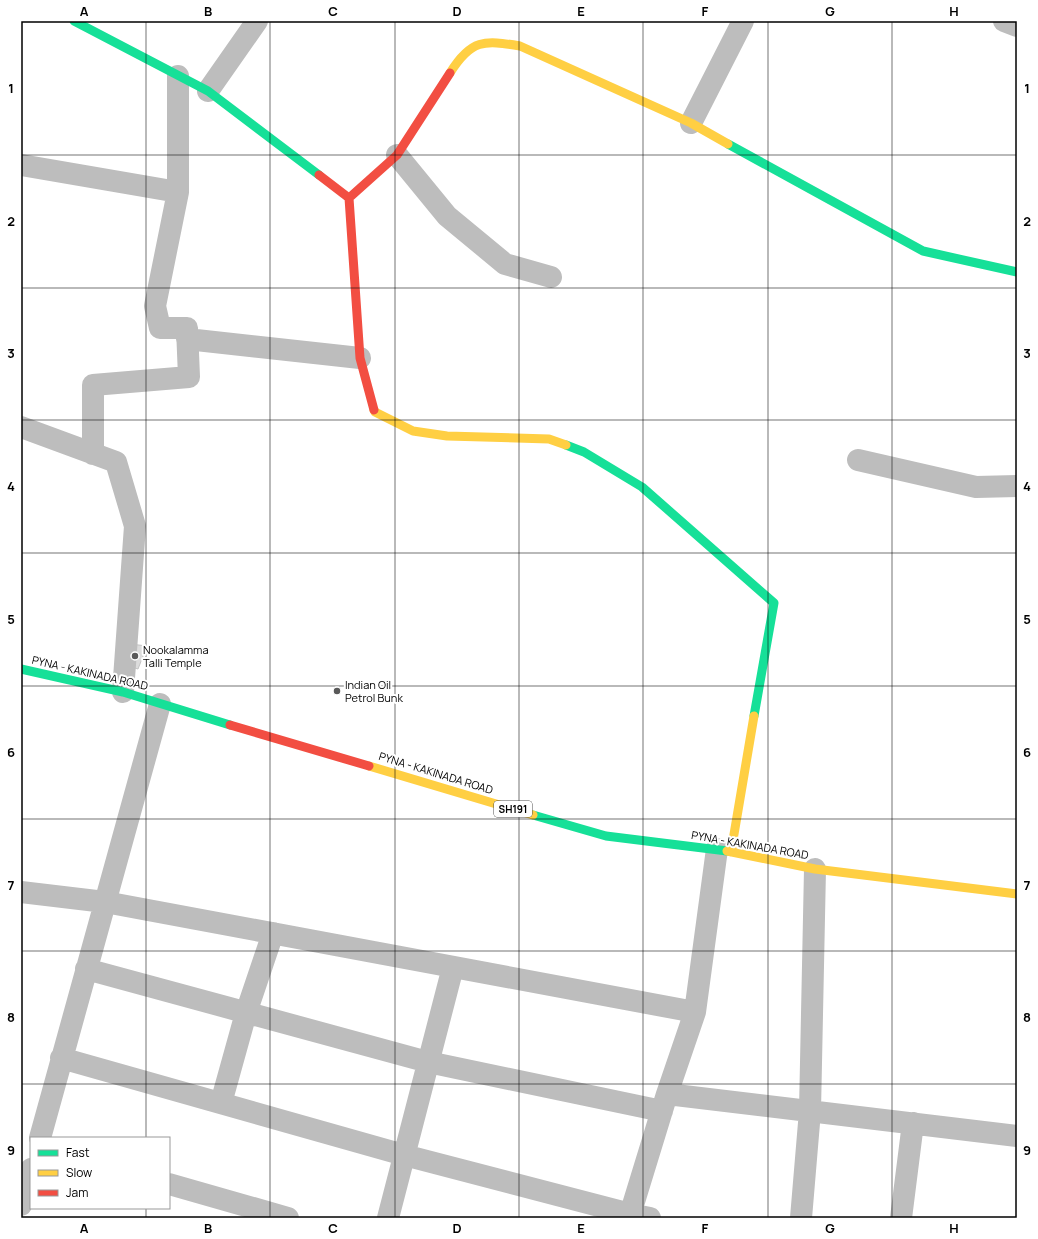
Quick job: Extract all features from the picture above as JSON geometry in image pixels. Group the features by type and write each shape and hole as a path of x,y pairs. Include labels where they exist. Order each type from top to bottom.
{"street":[{"path":"61,1058 404,1155 636,1217 664,1102 695,1012 724,851 774,603 642,487 584,452 549,439 447,436 413,431 375,412 360,358 349,198 208,91 74,21"},
{"path":"208,91 257,21"},
{"path":"691,123 743,21"},
{"path":"1004,21 1017,26"},
{"path":"349,198 396,155 458,58 476,45 494,42 520,46 691,123 924,252 1017,272"},
{"path":"93,454 93,385 189,377 186,328 160,328 155,306 178,192 178,76"},
{"path":"396,155 447,216 505,264 551,277"},
{"path":"21,165 178,192"},
{"path":"187,339 360,358"},
{"path":"21,427 116,462 135,526 123,692"},
{"path":"858,460 976,487 1017,486"},
{"name":"PYNA - KAKINADA ROAD","path":"21,670 123,692 606,836 724,851 815,869 1017,894"},
{"path":"40,1137 160,704"},
{"path":"801,1218 810,1111 815,869"},
{"path":"21,892 105,902 695,1012"},
{"path":"221,1103 246,1013 273,934"},
{"path":"388,1218 453,967"},
{"path":"86,969 428,1062 664,1102 810,1111 1017,1136"},
{"path":"901,1218 913,1123"},
{"path":"21,1205 30,1173"},
{"path":"170,1184 288,1218"}],"building":[{"name":"Nookalamma Talli Temple","path":"130,644 147,646 138,669 125,665"}],"traffic: fast":[{"path":"74,21 208,91 319,175"},
{"path":"728,144 923,251 1017,272"},
{"path":"566,445 584,452 642,487 774,603 754,716"},
{"path":"21,669 123,692 230,725"},
{"path":"533,815 606,836 727,851"}],"traffic: slow":[{"path":"450,73 465,54 479,44 497,43 520,46 691,123 728,144"},
{"path":"374,410 375,412 413,431 447,436 549,439 566,445"},
{"path":"731,852 754,716"},
{"path":"369,766 533,815"},
{"path":"727,851 815,869 1017,894"}],"traffic: jam":[{"path":"319,175 349,198 397,155 450,73"},
{"path":"349,198 360,358 374,410"},
{"path":"230,725 369,766"}],"place":[{"name":"Nookalamma Talli Temple","path":"135,656"},
{"name":"Indian Oil Petrol Bunk","path":"337,691"}]}
